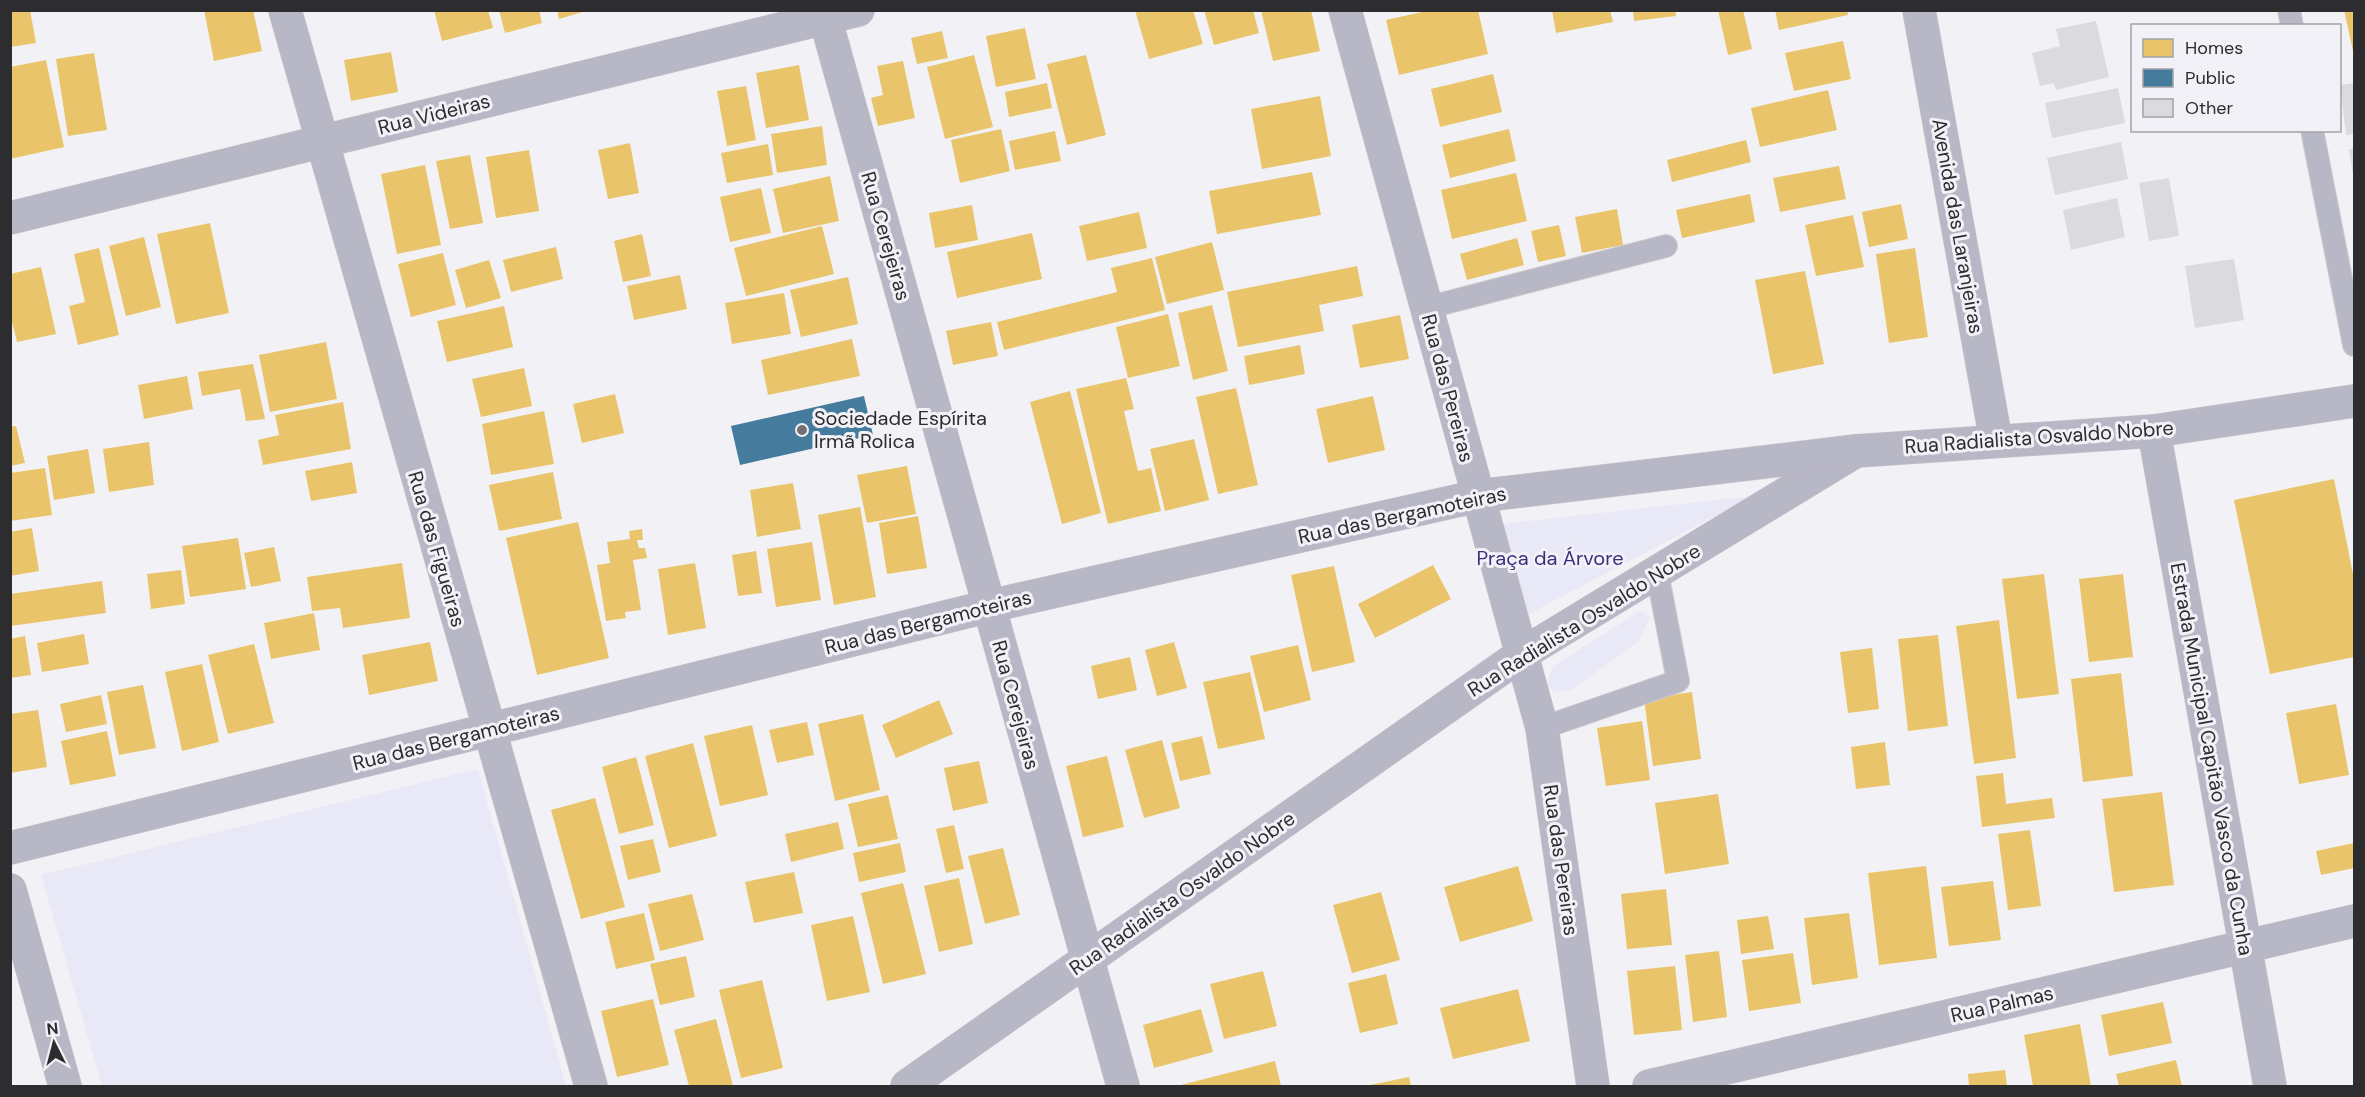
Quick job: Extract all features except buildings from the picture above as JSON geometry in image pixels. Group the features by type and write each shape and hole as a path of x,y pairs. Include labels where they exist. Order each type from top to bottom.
{"street":[{"name":"Rua das Figueiras","path":"285,10 591,1086"},
{"name":"Rua Videiras","path":"10,218 825,14 858,10"},
{"name":"Rua das Pereiras","path":"1345,10 1542,728 1593,1086"},
{"name":"Avenida das Laranjeiras","path":"1920,10 1996,441"},
{"name":"Rua Cerejeiras","path":"825,14 1123,1086"},
{"name":"Rua Radialista Osvaldo Nobre","path":"907,1086 1522,654 1856,451 2154,431 2355,401"},
{"name":"Estrada Municipal Capitão Vasco da Cunha","path":"2154,431 2270,1086"},
{"name":"Rua das Bergamoteiras","path":"10,848 990,606 1478,496 1856,451"},
{"path":"10,890 65,1086"},
{"name":"Rua Palmas","path":"1649,1086 2355,921"}],"lane":[{"path":"2312,132 2355,345"},
{"path":"1426,308 1666,246"},
{"path":"1542,728 1678,681 1657,572"}],"green space":[{"name":"Praça da Árvore","path":"1753,496 1525,616 1501,524"},
{"path":"1640,611 1650,617 1639,641 1572,690 1555,692 1547,685 1552,667"},
{"path":"478,769 566,1086 102,1086 41,875"}],"place":[{"name":"Sociedade Espírita Irmã Rolica","path":"802,430"}]}
